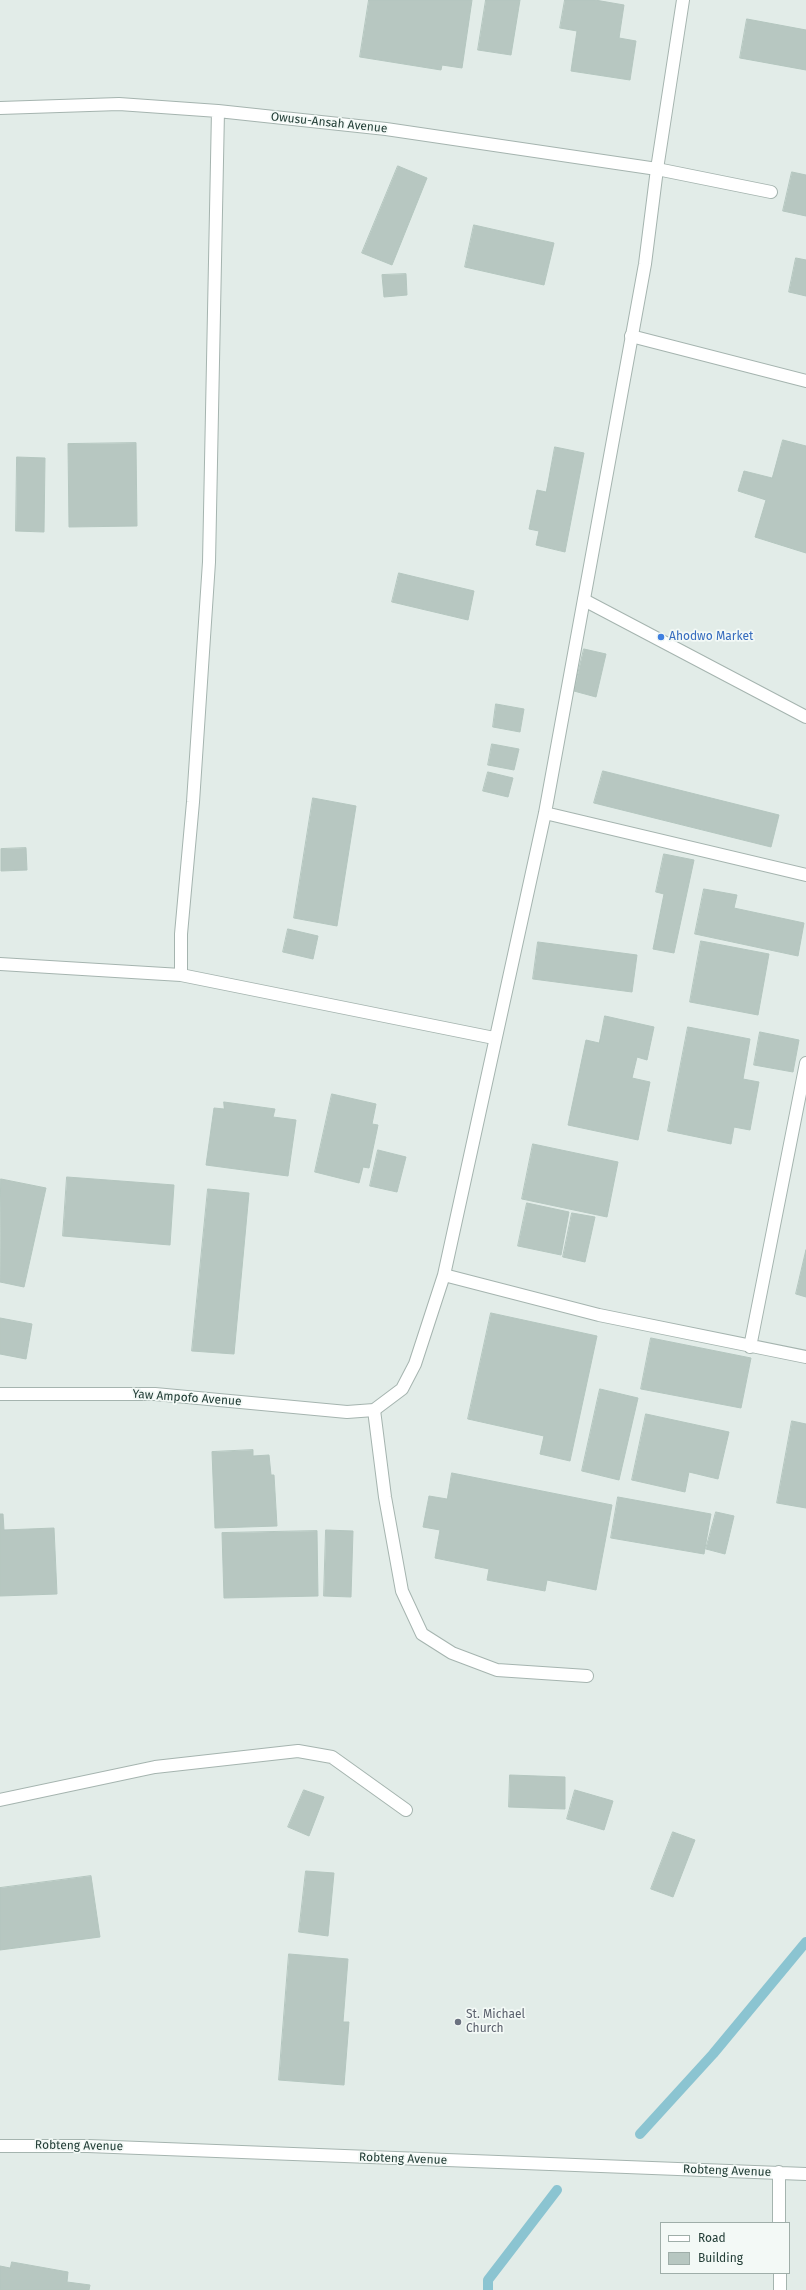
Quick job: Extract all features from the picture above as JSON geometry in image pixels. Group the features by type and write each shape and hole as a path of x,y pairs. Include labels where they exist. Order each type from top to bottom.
{"street":[{"path":"587,1676 497,1670 452,1653 422,1634 402,1591 385,1497 374,1410 402,1389 415,1364 444,1275 494,1038 545,813 645,264 657,169 683,0"},
{"name":"Owusu-Ansah Avenue","path":"0,108 119,104 218,111 386,129 657,169 771,192"},
{"path":"180,975 181,934 193,802 209,562 218,111"},
{"path":"631,336 806,381"},
{"path":"584,600 806,717"},
{"path":"545,813 806,875"},
{"path":"0,964 180,975 494,1038"},
{"path":"750,1347 806,1063"},
{"path":"444,1275 599,1315 750,1347 806,1357"},
{"name":"Yaw Ampofo Avenue","path":"0,1394 155,1394 347,1412 374,1410"},
{"path":"0,1800 155,1767 298,1751 332,1757 406,1810"},
{"name":"Robteng Avenue","path":"0,2146 88,2146 456,2162 806,2174"},
{"path":"779,2172 779,2222"},
{"path":"780,2274 780,2290"}],"building":[{"path":"369,0 472,0 462,68 442,65 441,70 360,57"},
{"path":"486,0 520,0 511,55 478,50"},
{"path":"565,0 595,0 624,5 619,38 636,41 630,80 571,71 577,31 560,28"},
{"path":"747,19 806,30 806,70 740,58"},
{"path":"398,166 427,178 392,265 362,253"},
{"path":"792,172 806,175 806,216 783,211"},
{"path":"474,225 554,243 544,285 465,267"},
{"path":"796,258 806,260 806,296 789,292"},
{"path":"406,274 407,295 384,297 382,275"},
{"path":"783,440 806,446 806,553 755,537 766,500 738,491 744,471 772,478"},
{"path":"136,443 137,526 69,527 68,444"},
{"path":"555,447 584,453 565,552 536,545 539,531 529,529 537,490 546,492"},
{"path":"17,457 45,458 44,532 16,531"},
{"path":"399,573 474,591 468,620 392,602"},
{"path":"584,649 606,654 596,697 574,691"},
{"path":"496,704 524,709 520,732 493,727"},
{"path":"492,744 519,749 514,770 488,765"},
{"path":"603,771 779,815 771,847 594,803"},
{"path":"488,772 513,778 508,797 483,791"},
{"path":"313,798 356,806 337,926 294,918"},
{"path":"26,848 27,870 1,871 1,849"},
{"path":"664,854 694,860 674,953 653,949 664,894 656,892"},
{"path":"704,889 737,895 734,908 804,923 798,956 695,934"},
{"path":"288,929 318,936 313,959 283,952"},
{"path":"701,941 769,954 758,1015 690,1002"},
{"path":"538,942 637,955 632,992 533,979"},
{"path":"605,1016 654,1027 647,1060 637,1057 632,1078 650,1082 638,1140 568,1125 586,1040 599,1043"},
{"path":"688,1027 750,1039 743,1079 759,1082 750,1130 734,1127 731,1144 668,1131"},
{"path":"760,1032 799,1040 793,1072 754,1065"},
{"path":"332,1094 376,1104 372,1124 378,1125 369,1168 363,1167 359,1183 315,1172"},
{"path":"224,1102 275,1109 273,1117 296,1120 288,1176 206,1165 214,1108 224,1109"},
{"path":"533,1144 618,1162 607,1217 522,1199"},
{"path":"378,1150 406,1157 397,1192 370,1186"},
{"path":"67,1177 174,1185 170,1245 63,1236"},
{"path":"1,1179 46,1188 24,1287 0,1282"},
{"path":"208,1189 249,1193 234,1354 192,1351"},
{"path":"527,1203 569,1212 561,1255 518,1246"},
{"path":"572,1213 595,1217 585,1262 563,1257"},
{"path":"806,1250 806,1297 796,1294"},
{"path":"491,1313 597,1336 570,1461 540,1454 544,1436 468,1419"},
{"path":"0,1318 32,1324 26,1359 0,1354"},
{"path":"651,1338 751,1358 741,1408 641,1389"},
{"path":"600,1389 638,1398 619,1480 582,1471"},
{"path":"646,1414 729,1432 718,1479 689,1472 685,1492 632,1480"},
{"path":"792,1421 806,1424 806,1508 777,1503"},
{"path":"253,1450 253,1456 269,1455 271,1475 274,1475 277,1526 215,1528 212,1452"},
{"path":"452,1473 612,1505 596,1590 547,1580 545,1591 487,1580 489,1569 435,1558 440,1530 423,1527 429,1496 447,1499"},
{"path":"618,1497 711,1514 704,1554 611,1538"},
{"path":"716,1512 734,1516 725,1554 706,1549"},
{"path":"0,1514 3,1514 4,1530 54,1528 57,1594 0,1596"},
{"path":"326,1530 353,1531 351,1597 324,1596"},
{"path":"317,1531 318,1596 224,1598 222,1533"},
{"path":"510,1775 565,1777 565,1809 509,1807"},
{"path":"304,1790 324,1797 309,1836 288,1827"},
{"path":"575,1790 613,1801 604,1830 567,1819"},
{"path":"673,1832 695,1840 673,1897 651,1889"},
{"path":"306,1871 334,1873 328,1936 299,1932"},
{"path":"91,1876 100,1937 0,1950 0,1888"},
{"path":"289,1954 348,1959 343,2022 349,2022 344,2085 279,2080"},
{"path":"12,2262 68,2272 67,2282 90,2285 89,2290 0,2290 0,2266 10,2268"}],"waterway":[{"path":"640,2134 713,2054 806,1942"},
{"path":"488,2290 488,2280 557,2190"}],"place":[{"name":"Ahodwo Market","path":"661,637"},
{"name":"St. Michael Church","path":"458,2022"}]}
